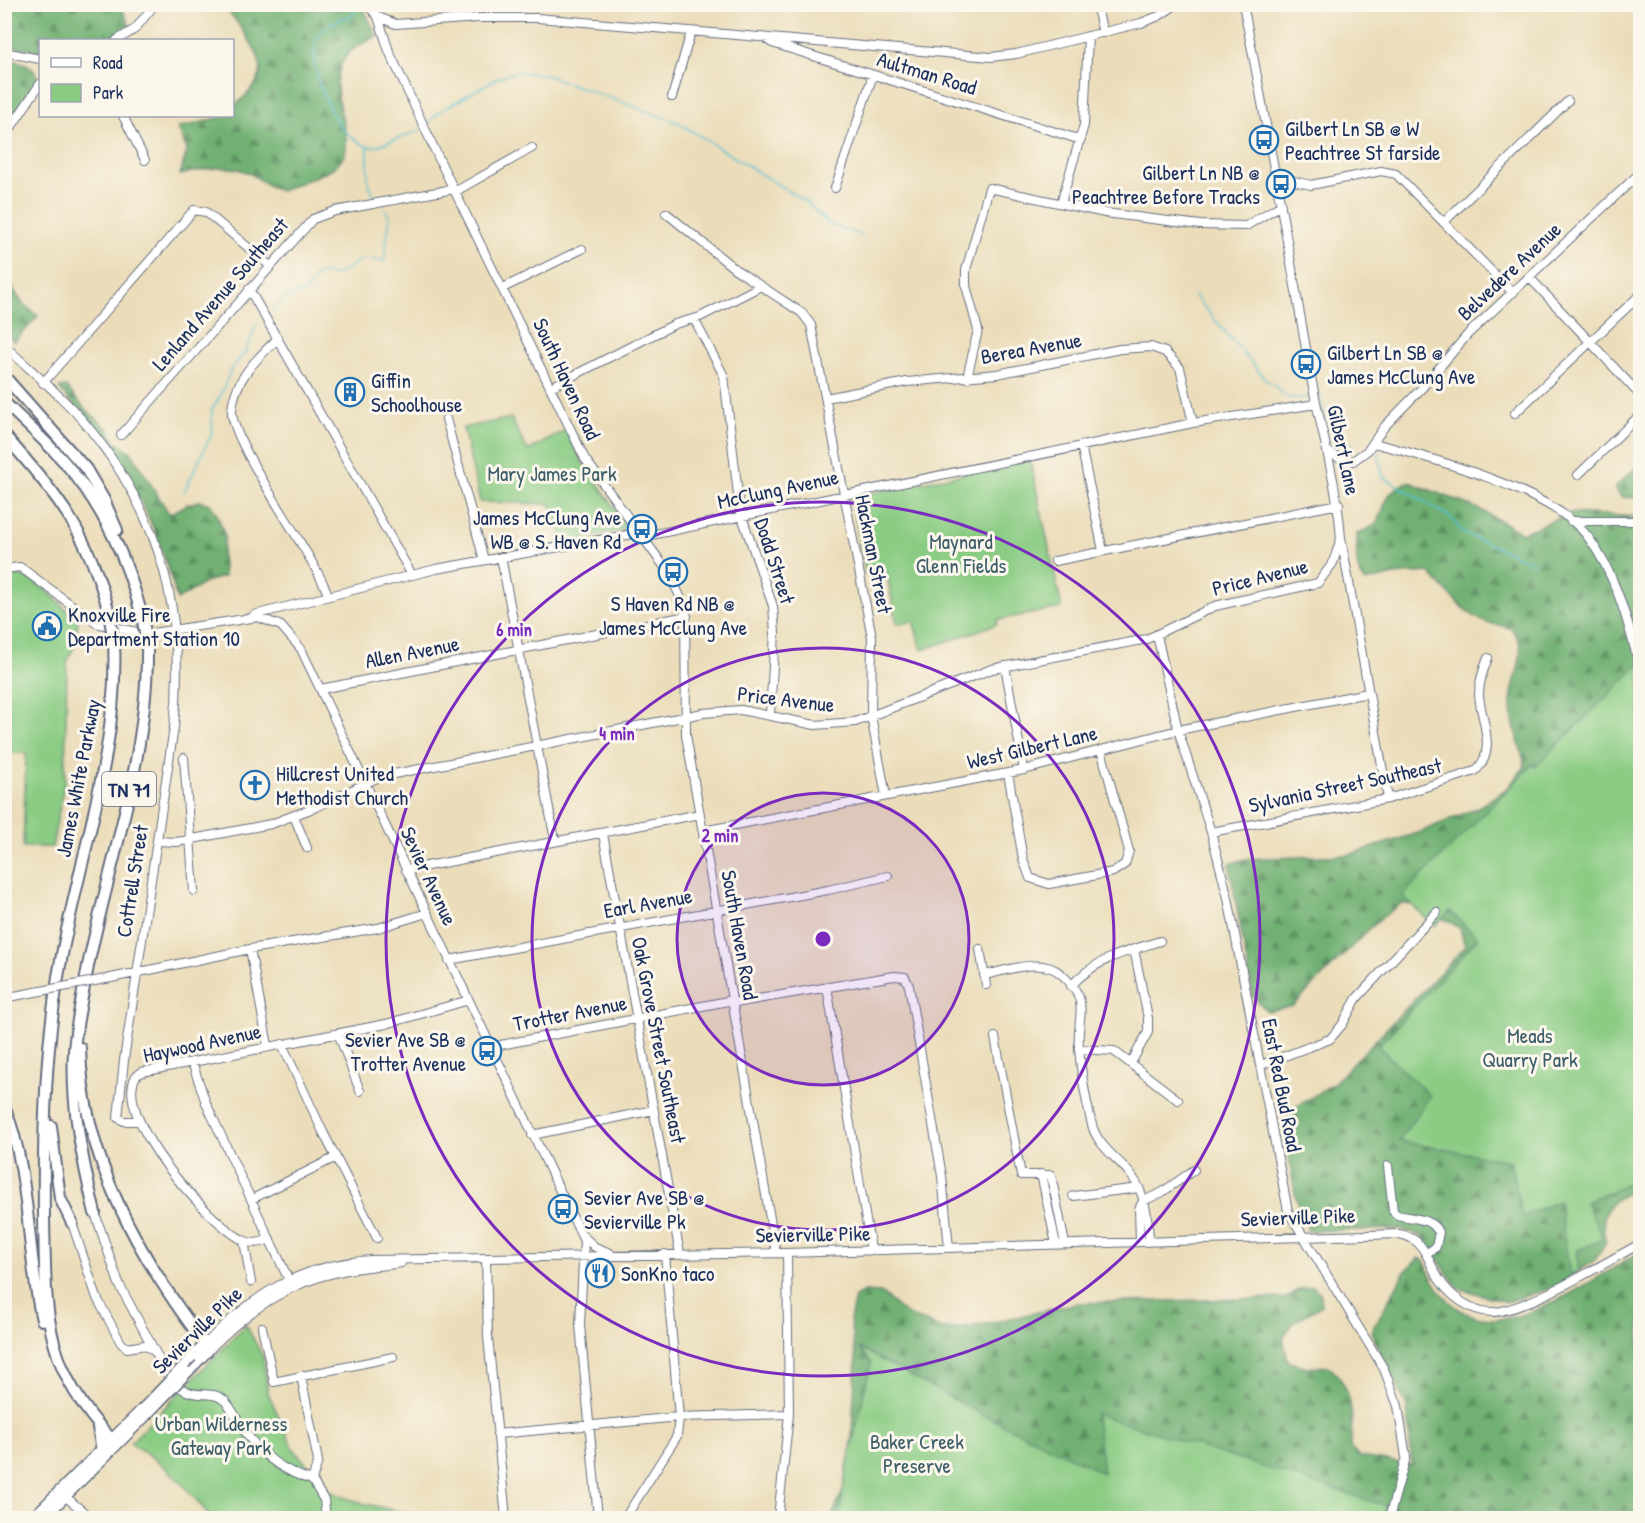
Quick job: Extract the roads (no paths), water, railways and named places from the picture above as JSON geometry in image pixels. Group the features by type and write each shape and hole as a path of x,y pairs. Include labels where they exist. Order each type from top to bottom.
{"highway":[{"path":"4,376 86,469 104,500 121,539 133,582"},
{"name":"TN 71","path":"4,402 66,464 94,501 120,547 133,582 147,644 144,706 135,760 83,991"},
{"name":"James White Parkway","path":"4,435 69,512 95,563 110,613 114,643 114,714 61,958 48,1051"},
{"path":"83,991 75,1038 74,1102 79,1143 95,1212"},
{"path":"83,991 80,1031 84,1089 109,1180 156,1277 207,1347"},
{"path":"48,1051 52,1150 60,1198 72,1223"},
{"path":"48,1051 44,1154 46,1302 54,1351"},
{"path":"4,1106 18,1152 37,1301 46,1335 71,1387 92,1417 115,1443"},
{"path":"92,1417 101,1434 102,1451"}],"main road":[{"name":"Sevierville Pike","path":"32,1518 63,1494 115,1443 192,1357 207,1347"},
{"name":"Sevierville Pike","path":"143,1413 188,1372 207,1347"},
{"name":"Sevierville Pike","path":"44,1518 102,1451 115,1443"}],"street":[{"path":"119,39 135,29 155,4"},
{"path":"367,4 378,16 396,24 526,17 991,57 1016,54 1148,21 1177,4"},
{"path":"1096,4 1103,33"},
{"name":"Gilbert Lane","path":"1243,4 1277,177 1316,404 1329,452 1341,538 1388,798"},
{"name":"South Haven Road","path":"378,16 388,51 585,459 677,588 687,616 685,717 776,1253"},
{"path":"672,97 691,32"},
{"path":"1061,203 1084,125 1088,36"},
{"name":"Aultman Road","path":"765,38 772,43 1081,140"},
{"path":"4,52 39,59"},
{"path":"835,188 873,75"},
{"path":"4,138 39,86"},
{"path":"1444,222 1568,101"},
{"path":"124,117 146,160"},
{"name":"Lenland Avenue Southeast","path":"121,435 304,226 322,214 458,190 532,148"},
{"path":"1277,177 1311,185 1390,171 1396,174 1513,293"},
{"name":"Belvedere Avenue","path":"1329,452 1338,459 1353,461 1374,443 1384,427 1422,388 1468,334 1641,172"},
{"path":"967,378 978,330 966,286 966,270 989,188 1132,218 1239,227 1251,224 1281,205"},
{"path":"43,383 189,216 198,209 206,212 269,265"},
{"name":"Hackman Street","path":"666,213 735,269 807,318 811,325 872,637 871,716 886,796"},
{"path":"503,288 582,249"},
{"path":"1530,278 1641,394"},
{"path":"551,387 675,324 694,319 761,286"},
{"path":"249,289 412,575"},
{"path":"1515,413 1641,295"},
{"name":"Dodd Street","path":"694,319 724,376 741,515 773,606 775,633 770,714"},
{"path":"278,338 245,373 234,397 231,417 243,443 328,595"},
{"name":"Cottrell Street","path":"4,345 88,426 112,458 140,505 160,552 176,629 179,680 118,1118 139,1121"},
{"name":"Berea Avenue","path":"826,398 908,382 967,378 1020,370 1120,349 1151,347 1165,352 1180,368 1193,423"},
{"name":"McClung Avenue","path":"250,616 328,595 484,560 640,534 651,535 1081,445 1193,423 1316,404"},
{"path":"1578,475 1641,415"},
{"path":"446,419 484,560"},
{"path":"1374,443 1469,472 1539,499 1571,521 1587,535 1604,561 1623,607 1640,668"},
{"path":"1081,445 1102,551"},
{"path":"1055,561 1338,504"},
{"path":"1571,521 1641,521"},
{"name":"Price Avenue","path":"157,841 189,840 271,824 294,816 379,777 723,710 770,714 798,722 830,725 855,722 1005,666 1157,635 1182,619 1215,606 1318,583 1334,563 1341,538"},
{"path":"501,557 555,840"},
{"name":"Sevier Avenue","path":"4,569 20,567 96,623 146,634 250,616 272,621 287,631 301,650 584,1241 580,1325 598,1518"},
{"name":"Allen Avenue","path":"321,688 687,616"},
{"name":"East Red Bud Road","path":"1157,635 1178,730 1211,832 1228,898 1286,1202 1301,1236 1374,1351 1394,1391 1406,1457 1389,1518"},
{"name":"Sylvania Street Southeast","path":"1211,832 1388,798 1468,775 1484,761 1488,746 1479,694 1488,658"},
{"path":"1005,666 1024,770"},
{"name":"West Gilbert Lane","path":"703,831 1024,770 1178,730 1368,693"},
{"path":"1008,773 1023,859 1030,878 1048,884 1113,872 1125,864 1129,851 1101,750"},
{"path":"184,758 194,891"},
{"path":"406,870 700,814"},
{"path":"294,816 307,848"},
{"name":"Oak Grove Street Southeast","path":"603,834 680,1254"},
{"name":"Earl Avenue","path":"449,960 620,926 864,883 888,876"},
{"path":"1261,1065 1330,1039 1342,1025 1357,998 1437,912"},
{"path":"4,998 250,949 378,928 427,914"},
{"path":"1071,986 1090,967 1102,960 1160,941"},
{"path":"250,949 268,1046"},
{"path":"980,949 986,986"},
{"path":"1131,1064 1148,1032 1148,1018 1134,949"},
{"path":"984,975 1042,966 1059,972 1077,993 1083,1012 1079,1048 1093,1126 1097,1137 1132,1176 1143,1201"},
{"name":"Trotter Avenue","path":"490,1047 734,1001 894,976 905,977 909,986 942,1176 949,1248"},
{"path":"827,987 871,1250"},
{"name":"Haywood Avenue","path":"244,1241 189,1193 166,1165 139,1121 132,1099 136,1076 142,1072 420,1016 469,1000"},
{"path":"338,1033 360,1090"},
{"path":"995,1037 1021,1175 1051,1175 1065,1244"},
{"path":"282,1044 377,1238"},
{"path":"1079,1048 1114,1051 1178,1100"},
{"path":"192,1062 206,1103 291,1283"},
{"path":"532,1135 654,1110"},
{"path":"252,1199 336,1157"},
{"path":"1388,1166 1393,1211 1397,1215 1425,1219 1434,1224 1439,1232 1436,1247 1427,1253"},
{"path":"1144,1240 1139,1209 1143,1201 1161,1193 1194,1170"},
{"path":"1041,1174 1056,1244"},
{"path":"1073,1196 1139,1188"},
{"path":"95,1212 117,1277 143,1332 180,1388 190,1394 213,1395 224,1400 253,1443 267,1457 292,1473 312,1480 322,1494 326,1518"},
{"path":"72,1223 97,1298 121,1343 129,1349 140,1345 154,1351"},
{"path":"580,1234 595,1247 615,1255"},
{"name":"Sevierville Pike","path":"207,1347 249,1303 291,1283 343,1263 381,1260 787,1253 1144,1240 1399,1234 1411,1237 1427,1253 1438,1278 1456,1297 1476,1309 1493,1312 1516,1307 1641,1244"},
{"path":"251,1282 244,1241 260,1243 270,1239"},
{"path":"778,1518 789,1414 787,1253"},
{"path":"625,1518 677,1436 679,1417 665,1254"},
{"path":"486,1258 488,1337 506,1518"},
{"name":"Sevierville Pike","path":"291,1283 330,1273 415,1261"},
{"path":"262,1327 274,1382 393,1357"},
{"path":"140,1345 143,1332"},
{"path":"300,1376 318,1461 312,1480"},
{"path":"497,1434 679,1417 789,1414"},
{"path":"63,1494 91,1518"}],"waterway":[{"path":"356,4 353,15 330,24 317,38 314,51 315,64 323,93 336,119 348,134 368,147 368,183 376,199"},
{"path":"427,124 439,112 499,77 515,72 546,75 679,123 806,202 829,224 863,236"},
{"path":"368,147 421,130"},
{"path":"271,311 285,298 306,291 317,274 338,275 361,259 384,261 390,217 385,209"},
{"path":"1194,295 1266,380 1287,397 1309,397"},
{"path":"184,492 212,433 212,409 220,397 231,369 245,353 257,325"},
{"path":"1319,395 1325,421"},
{"path":"1327,429 1332,427 1338,433"},
{"path":"1341,436 1354,447"},
{"path":"1378,451 1383,477 1450,517 1463,533 1534,563"}],"place":[{"name":"Gilbert Ln SB @ W Peachtree St farside","path":"1264,140"},
{"name":"Gilbert Ln NB @ Peachtree Before Tracks","path":"1281,184"},
{"name":"Gilbert Ln SB @ James McClung Ave","path":"1306,364"},
{"name":"Giffin Schoolhouse","path":"350,392"},
{"name":"James McClung Ave WB @ S. Haven Rd","path":"642,529"},
{"name":"S Haven Rd NB @ James McClung Ave","path":"673,572"},
{"name":"Knoxville Fire Department Station 10","path":"47,626"},
{"name":"Hillcrest United Methodist Church","path":"255,785"},
{"name":"Sevier Ave SB @ Trotter Avenue","path":"487,1051"},
{"name":"Sevier Ave SB @ Sevierville Pk","path":"563,1209"},
{"name":"SonKno taco","path":"600,1273"}],"park label":[{"name":"Mary James Park","path":"552,473"},
{"name":"Maynard Glenn Fields","path":"961,553"},
{"name":"Meads Quarry Park","path":"1530,1047"},
{"name":"Urban Wilderness Gateway Park","path":"221,1435"},
{"name":"Baker Creek Preserve","path":"917,1453"}]}
